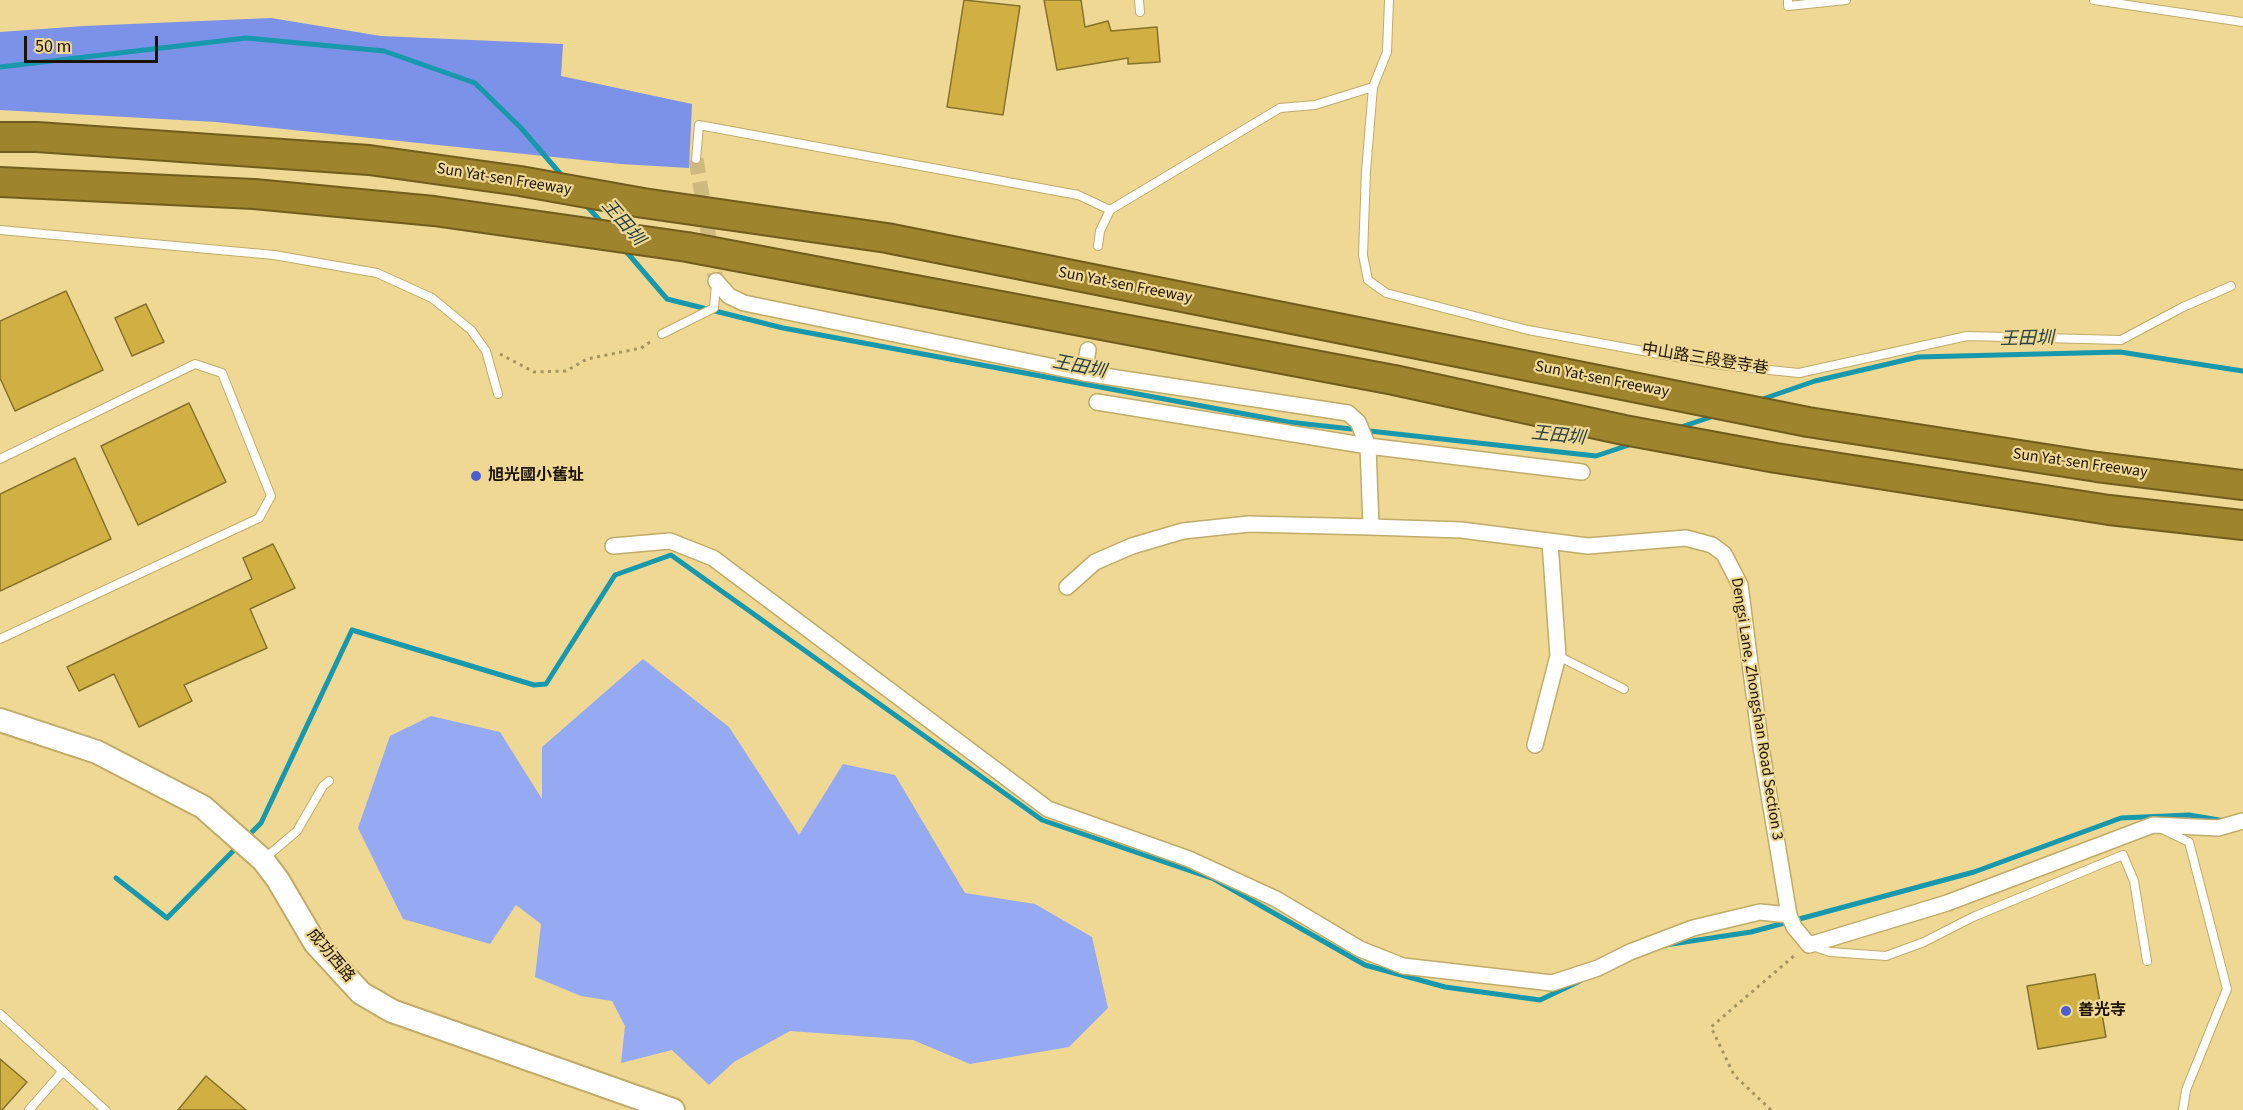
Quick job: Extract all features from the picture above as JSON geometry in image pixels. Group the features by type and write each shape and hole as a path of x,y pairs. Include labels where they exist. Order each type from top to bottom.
{"highway":[{"name":"Sun Yat-sen Freeway","path":"0,137 37,137 369,160 520,181 643,203 887,238 1808,422 2097,467 2243,485"},
{"path":"0,182 254,194 434,211 687,247 1394,380 1624,430 1776,458 2109,510 2243,525"}],"street":[{"path":"716,281 729,296 744,303 1084,373 1348,413 1358,422 1368,446 1371,527 1250,524 1183,531 1132,546 1095,562 1067,587"},
{"path":"1084,373 1088,350"},
{"path":"1096,402 1368,446 1582,472"},
{"name":"Dengsi Lane, Zhongshan Road Section 3","path":"1371,527 1461,530 1588,546 1686,538 1712,545 1724,554 1740,585 1760,741 1791,921"},
{"path":"613,546 670,541 713,558 1048,809 1189,859 1276,898 1360,949 1403,966 1552,983 1599,969 1630,952 1693,928 1760,912 1791,921 1809,945 1947,903 2152,825 2218,828 2243,821"},
{"path":"1535,745 1558,656 1550,542"},
{"name":"成功西路","path":"0,720 97,752 203,807 263,860 278,880 315,943 361,993 392,1011 673,1110"}],"lane":[{"path":"1139,0 1140,12"},
{"path":"1098,246 1100,231 1110,210 1280,108 1315,105 1372,87 1387,52 1389,0"},
{"path":"1788,0 1788,6 1846,0"},
{"path":"2094,0 2243,22"},
{"name":"中山路三段登寺巷","path":"1372,87 1363,255 1368,280 1386,293 1528,330 1720,365 1799,373 1967,336 2121,340 2183,307 2231,286"},
{"path":"696,159 699,125 1078,195 1110,210"},
{"path":"0,230 274,255 377,273 432,298 471,330 486,351 498,394"},
{"path":"662,334 714,309 716,281"},
{"path":"0,459 195,364 222,373 271,496 259,518 0,639"},
{"path":"1558,656 1624,689"},
{"path":"263,860 297,831 322,786 330,781"},
{"path":"2152,825 2189,842 2227,989 2186,1090 2182,1110"},
{"path":"1809,945 1830,952 1886,956 1924,942 1973,917 2123,855 2134,881 2147,961"},
{"path":"0,1014 105,1110"},
{"path":"29,1110 63,1071"}],"path":[{"path":"497,352 534,372 566,371 587,359 641,348 662,334"},
{"path":"1772,1110 1734,1075 1711,1027 1780,966 1809,945"}],"shaded area":[{"path":"271,18 381,36 563,44 561,76 692,104 689,168 621,164 216,122 0,110 0,32"},
{"path":"643,659 729,727 799,835 843,764 895,775 965,893 1035,904 1092,937 1108,1008 1069,1047 970,1064 913,1040 790,1031 734,1062 709,1085 672,1050 621,1063 625,1026 612,1001 581,996 535,977 541,924 516,905 490,944 403,919 358,828 390,736 431,716 500,732 542,799 542,747"}],"building":[{"path":"964,0 1020,6 1003,115 947,107"},
{"path":"1044,0 1081,0 1085,27 1108,21 1111,31 1157,27 1160,62 1128,64 1128,58 1057,70"},
{"path":"66,291 103,370 15,411 0,378 0,321"},
{"path":"146,304 164,342 132,356 115,318"},
{"path":"189,403 226,482 138,525 101,446"},
{"path":"75,458 111,539 0,591 0,494"},
{"path":"273,544 295,588 250,609 267,648 184,685 192,701 139,727 114,674 79,691 67,667 252,579 243,558"},
{"name":"善光寺","path":"2095,974 2106,1037 2038,1049 2027,986"},
{"path":"0,1059 27,1082 2,1110 0,1110"},
{"path":"206,1076 246,1110 178,1110"}],"waterway":[{"name":"王田圳","path":"0,67 246,38 384,51 475,83 521,128 564,178"},
{"name":"王田圳","path":"585,204 603,224"},
{"name":"王田圳","path":"624,249 667,299 783,328 1288,422 1596,456 1635,443"},
{"name":"王田圳","path":"1757,401 1815,381 1918,357 2120,352 2243,371"},
{"name":"王田圳","path":"1678,428 1717,415"},
{"path":"247,837 261,823 352,630 534,685 546,684 615,575 671,555 1042,820 1214,879 1365,965 1445,987 1540,1000 1580,981"},
{"path":"1665,945 1751,932 1974,872 2121,818 2189,815 2225,821"},
{"path":"116,878 167,918 238,846"}],"tunnel":[{"path":"696,159 716,281"}],"place":[{"name":"旭光國小舊址","path":"476,476"},
{"name":"善光寺","path":"2066,1011"}]}
